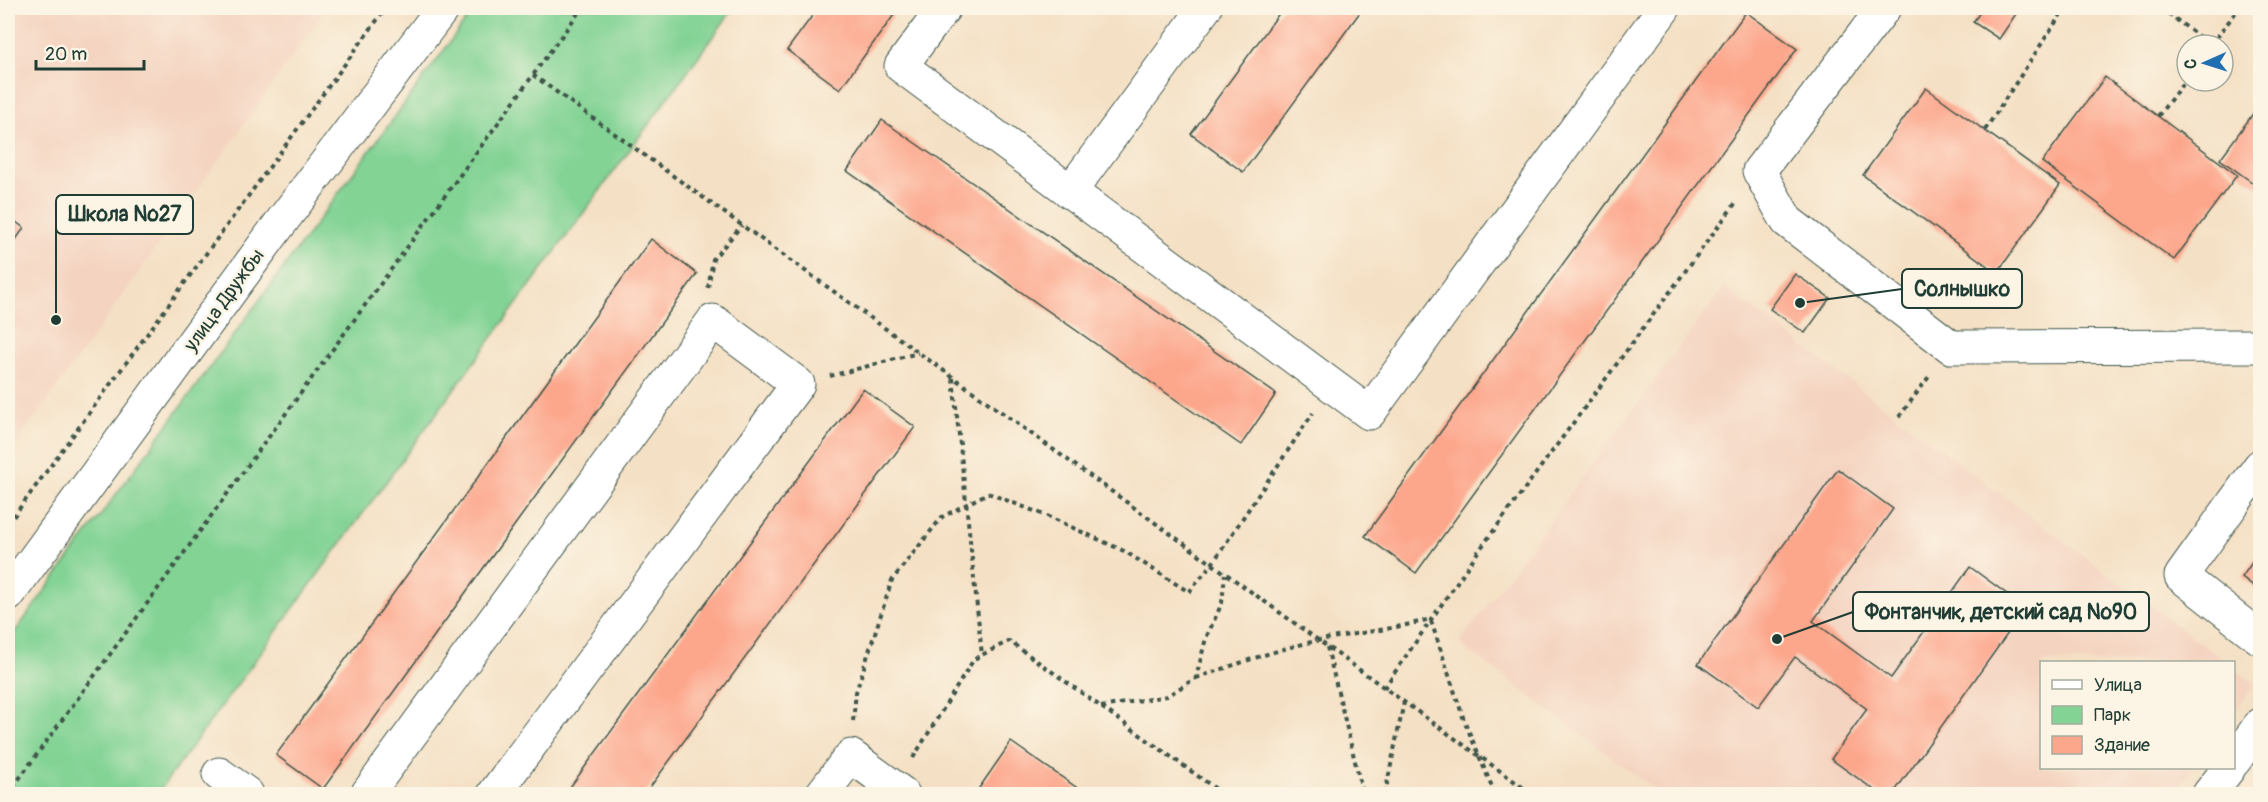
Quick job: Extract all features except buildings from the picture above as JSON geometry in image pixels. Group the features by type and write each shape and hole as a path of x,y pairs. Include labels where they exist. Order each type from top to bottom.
{"street":[{"name":"улица Дружбы","path":"8,595 273,233 442,8"},
{"path":"944,8 901,66 1369,413 1664,8"},
{"path":"1070,192 1205,8"},
{"path":"1884,8 1759,171 1787,221 1951,347 2260,346"},
{"path":"367,795 713,321 798,384 494,795"},
{"path":"2260,466 2181,576 2260,638"},
{"path":"2235,760 2260,725"},
{"path":"822,795 850,756 898,791"},
{"path":"2209,795 2228,769"},
{"path":"219,774 247,795"}],"path":[{"path":"8,524 386,8"},
{"path":"8,795 582,8"},
{"path":"1984,130 2065,8"},
{"path":"2162,8 2195,33"},
{"path":"2220,33 2239,8"},
{"path":"533,75 1532,795"},
{"path":"2158,116 2176,93"},
{"path":"1384,688 1489,537 1759,171"},
{"path":"713,321 707,284 713,259 742,225"},
{"path":"1899,417 1951,347"},
{"path":"798,384 919,353"},
{"path":"953,378 982,654"},
{"path":"850,756 856,692 892,580 942,517 988,493 1047,516 1124,551 1189,592 1212,564 1331,385"},
{"path":"1196,678 1206,638 1222,603 1225,573"},
{"path":"1101,707 1167,696 1196,678 1281,649 1318,640 1392,629 1431,620"},
{"path":"1431,620 1464,720 1495,795"},
{"path":"898,791 974,659 1009,641 1223,795"},
{"path":"1327,647 1363,795"},
{"path":"1385,795 1404,702"}],"shaded area":[{"path":"8,8 327,8 8,456"},
{"path":"1724,287 2225,661 2040,661 2040,769 2192,769 2173,794 1661,794 1459,643"},
{"path":"2235,669 2255,684 2235,712"}],"green space":[{"path":"475,8 734,8 157,794 8,794 8,641"}],"place":[{"name":"Солнышко","path":"1800,303"},
{"name":"Школа №27","path":"56,320"},
{"name":"Фонтанчик, детский сад №90","path":"1777,639"}]}
